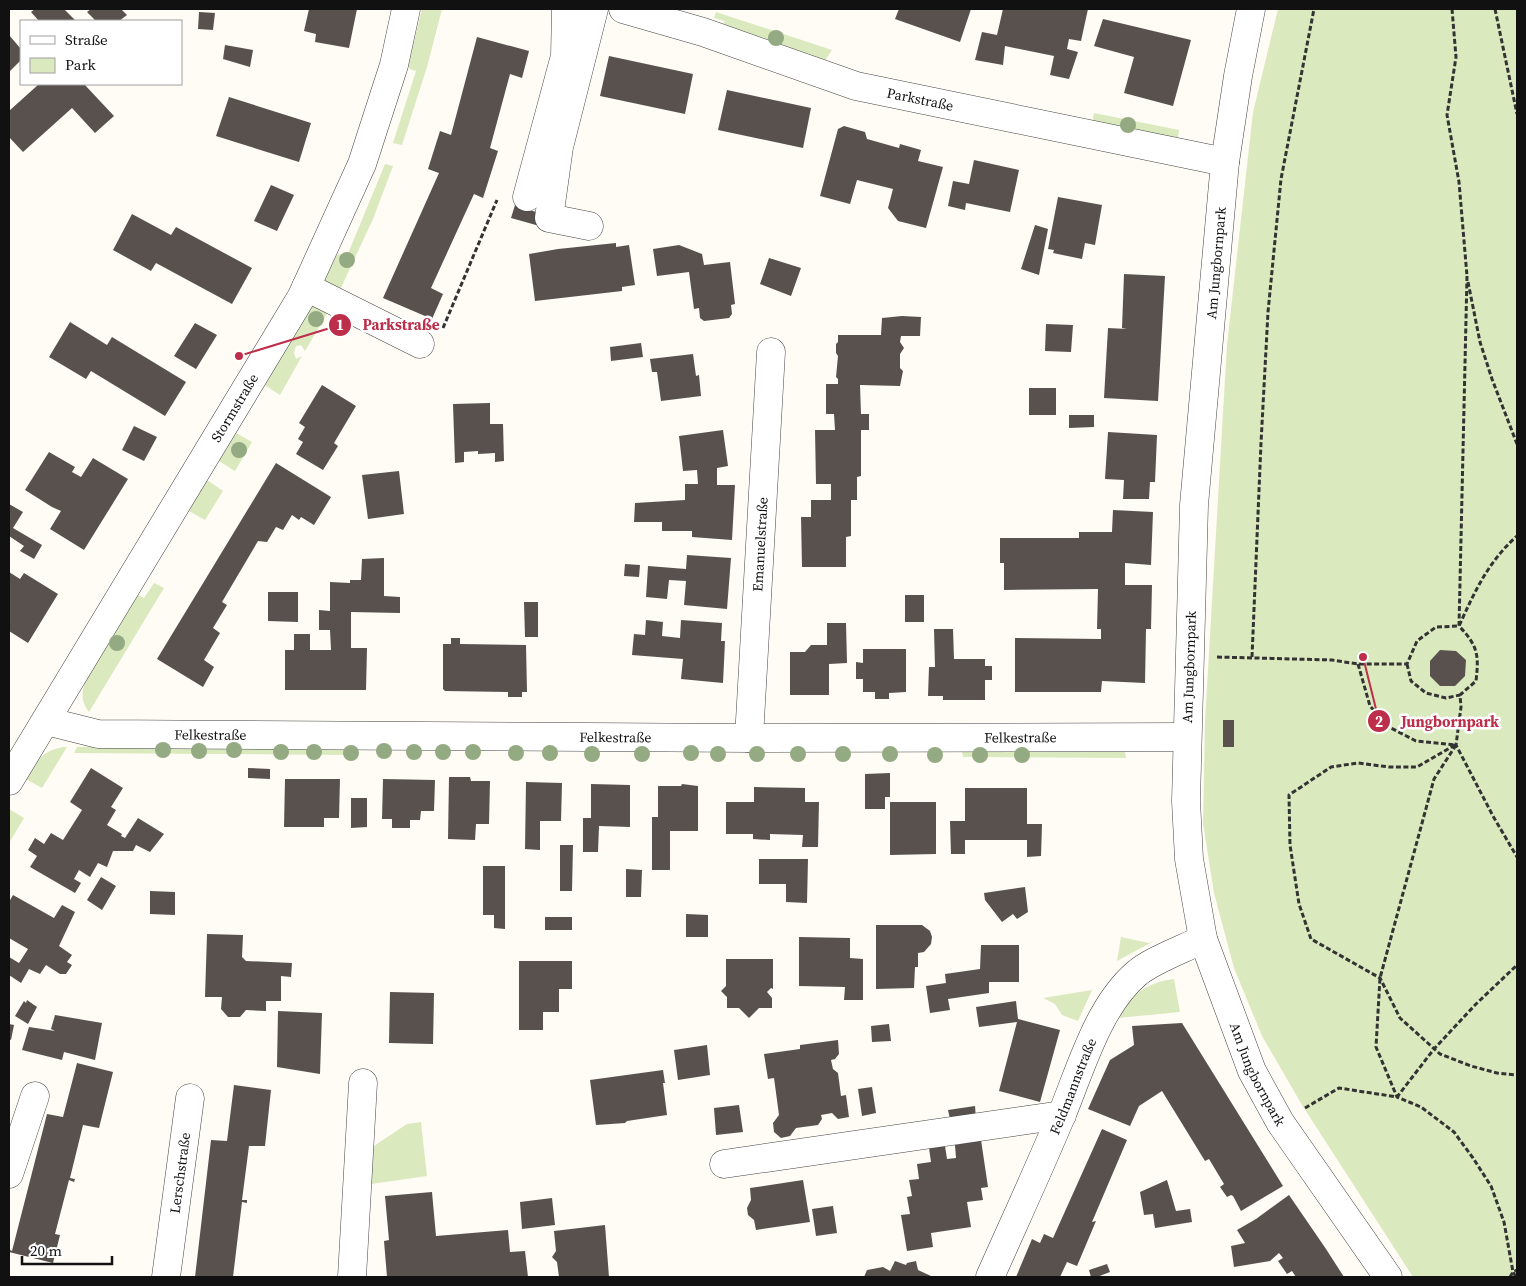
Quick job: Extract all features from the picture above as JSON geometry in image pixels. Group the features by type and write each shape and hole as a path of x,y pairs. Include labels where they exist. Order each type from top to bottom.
{"street":[{"name":"Stormstraße","path":"9,780 258,371 306,287 362,164 394,65 406,9"},
{"path":"527,197 564,56 566,9"},
{"path":"589,226 549,218 559,146 594,9"},
{"name":"Parkstraße","path":"623,9 703,32 856,86 1225,162"},
{"name":"Am Jungbornpark","path":"1251,9 1238,76 1225,162 1194,505 1186,801 1189,859 1204,939 1252,1070 1280,1122 1388,1277"},
{"path":"306,287 430,340"},
{"name":"Emanuelstraße","path":"750,738 771,352"},
{"name":"Felkestraße","path":"46,721 98,734 750,738 1187,737"},
{"name":"Feldmannstraße","path":"990,1277 1062,1115 1090,1046 1115,997 1137,973 1162,958 1204,939"},
{"path":"352,1277 363,1083"},
{"path":"9,1174 35,1096"},
{"name":"Lerschstraße","path":"166,1277 190,1098"},
{"path":"724,1164 1062,1115"}],"path":[{"path":"1314,9 1281,179 1268,312 1260,443 1252,657 1332,660 1358,664 1406,664"},
{"path":"1452,9 1456,57 1447,115 1459,182 1467,276 1480,342 1495,388 1517,444"},
{"path":"1495,9 1517,114"},
{"path":"430,340 500,193"},
{"path":"1458,626 1467,276"},
{"path":"1458,626 1476,588 1491,563 1517,536"},
{"path":"1458,626 1471,638 1478,659 1476,681 1460,695 1446,698 1426,693 1411,681 1406,664 1416,641 1436,627 1458,626"},
{"path":"1358,664 1370,706 1389,727 1416,741 1456,745"},
{"path":"1397,1097 1376,1047 1380,978 1434,779 1456,745 1461,707 1460,695"},
{"path":"1456,745 1517,857"},
{"path":"1456,745 1417,767 1389,767 1358,763 1331,767 1289,796 1290,845 1300,904 1311,939 1380,978 1400,1018 1440,1054 1471,1066 1517,1075"},
{"path":"1397,1097 1434,1049 1476,1004 1517,966"},
{"path":"1280,1122 1339,1088 1397,1097 1421,1107 1454,1132 1491,1186 1504,1222 1513,1272 1516,1277"},
{"path":"1510,1277 1517,1270"}],"green space":[{"path":"422,9 442,9 427,67 402,145 393,143 416,71 408,66"},
{"path":"1278,9 1517,9 1517,1277 1413,1277 1302,1105 1262,1036 1234,968 1214,893 1203,823 1205,721 1227,345 1253,112"},
{"path":"716,12 832,50 824,62 720,28 725,21 714,18"},
{"path":"1094,113 1179,130 1177,145 1091,127"},
{"path":"385,164 393,166 373,219 339,292 323,284 336,256 339,254 347,256"},
{"path":"312,304 328,312 305,351 301,345 296,346 294,353 296,359 302,356 280,395 265,385"},
{"path":"236,433 252,442 235,471 219,461"},
{"path":"207,480 223,491 205,520 189,511"},
{"path":"154,583 164,588 89,712 84,704 83,697 86,680 138,595 144,598"},
{"path":"67,747 42,788 26,779 40,758 50,751"},
{"path":"77,747 353,748 353,755 74,753"},
{"path":"962,751 1125,752 1126,758 963,757"},
{"path":"9,809 24,818 9,843"},
{"path":"1121,937 1149,943 1156,940 1117,961"},
{"path":"1174,979 1180,1012 1118,1018 1122,1010 1140,991 1156,983"},
{"path":"1092,990 1078,1021 1062,1015 1055,1004 1043,998"},
{"path":"421,1122 427,1176 365,1185 368,1150 407,1124"}],"building":[{"path":"35,9 64,9 75,20 38,20 31,12"},
{"path":"91,9 124,9 122,10 127,15 120,20 95,20 87,12"},
{"path":"309,9 357,9 349,48 315,42 316,34 304,31"},
{"path":"899,9 971,9 960,42 895,19"},
{"path":"1003,9 1088,9 1081,41 1069,39 1067,49 1078,52 1069,79 1050,75 1054,56 1005,46 1003,65 975,60 982,32 997,35"},
{"path":"199,12 215,13 213,30 198,29"},
{"path":"1103,19 1191,40 1173,106 1124,93 1134,57 1094,46"},
{"path":"9,35 20,48 20,61 9,72"},
{"path":"477,37 529,51 522,78 510,74 490,148 498,151 483,198 474,194 431,288 443,294 432,319 383,298 439,173 428,169 440,131 451,135"},
{"path":"225,45 253,50 250,67 223,59"},
{"path":"609,56 693,74 685,114 600,96"},
{"path":"38,85 85,85 114,116 95,133 72,108 23,152 9,137 9,111"},
{"path":"727,90 811,108 803,148 718,130"},
{"path":"229,97 311,123 299,162 216,136"},
{"path":"844,126 865,132 867,139 899,148 900,144 921,150 918,161 943,167 926,228 898,221 888,208 893,189 857,180 850,204 820,196 838,129"},
{"path":"974,160 1019,170 1010,212 966,203 965,210 948,206 953,181 969,184"},
{"path":"271,185 294,195 277,231 254,221"},
{"path":"1058,197 1102,205 1095,245 1085,243 1082,259 1053,253 1054,250 1048,249"},
{"path":"515,205 539,213 536,225 511,218"},
{"path":"132,214 171,235 176,227 252,268 232,304 156,263 151,271 113,250"},
{"path":"1035,225 1048,229 1039,275 1021,269"},
{"path":"616,243 616,247 629,245 635,285 622,287 622,291 535,301 529,254"},
{"path":"679,245 702,254 704,265 730,262 735,304 731,305 732,314 729,318 704,321 700,318 699,308 694,309 689,272 657,276 653,249"},
{"path":"769,258 801,268 791,296 760,284"},
{"path":"1124,274 1165,276 1158,401 1104,398 1108,328 1127,329 1122,328"},
{"path":"921,317 920,336 901,336 900,342 904,348 900,354 900,368 903,371 900,386 860,385 861,414 869,414 869,430 861,430 861,476 857,477 857,500 851,500 851,536 846,537 846,567 802,567 801,517 811,517 811,500 831,500 831,484 816,484 815,430 835,430 834,414 826,414 826,384 838,384 836,377 838,356 836,344 838,342 838,335 881,335 882,318"},
{"path":"70,322 107,345 112,337 186,382 165,416 91,371 86,379 49,357"},
{"path":"195,323 217,335 196,369 174,356"},
{"path":"1046,324 1073,325 1071,352 1045,351"},
{"path":"641,343 643,357 611,361 610,347"},
{"path":"693,354 696,376 699,375 701,396 661,401 657,372 652,372 650,359"},
{"path":"322,385 356,406 334,443 338,446 323,470 296,454 303,442 298,439 305,427 299,423"},
{"path":"1029,388 1056,388 1056,415 1029,415"},
{"path":"490,403 490,424 503,424 504,461 495,462 495,453 478,454 478,451 464,452 464,462 455,463 453,404"},
{"path":"1069,415 1094,415 1094,427 1069,428"},
{"path":"134,426 157,437 144,461 122,450"},
{"path":"723,430 728,466 717,468 717,485 735,485 732,540 692,537 692,531 662,531 662,522 634,522 635,503 685,500 685,484 698,484 697,470 683,471 679,436"},
{"path":"1108,432 1157,435 1155,482 1150,482 1149,499 1123,499 1124,480 1105,479"},
{"path":"49,452 75,467 72,472 81,477 93,458 128,479 84,550 50,529 61,511 25,490"},
{"path":"276,463 331,497 314,525 301,517 299,520 292,515 283,530 276,527 267,542 258,541 222,602 227,605 213,628 220,633 204,660 214,667 203,687 157,659"},
{"path":"399,471 404,514 368,519 362,475"},
{"path":"9,504 23,512 13,528 42,545 34,559 20,551 24,546 9,536"},
{"path":"1113,510 1153,512 1151,565 1125,563 1125,585 1152,585 1151,629 1146,629 1145,683 1102,681 1101,692 1015,692 1015,638 1101,639 1101,629 1097,629 1098,589 1004,590 1004,563 1000,563 1000,538 1079,538 1079,532 1112,532"},
{"path":"687,555 731,558 727,609 684,605 686,581 669,580 667,599 646,597 648,566 686,569"},
{"path":"384,558 384,596 400,597 400,613 351,612 351,648 367,648 366,690 285,690 285,650 294,650 294,634 310,634 310,650 331,650 330,630 319,630 319,610 330,611 330,582 350,583 350,580 361,580 362,559"},
{"path":"625,564 640,565 639,577 624,576"},
{"path":"9,572 20,579 24,573 58,594 28,643 9,631"},
{"path":"268,592 298,592 298,622 268,621"},
{"path":"905,595 924,595 924,622 905,622"},
{"path":"524,602 538,602 538,637 525,637"},
{"path":"646,620 663,622 662,636 680,638 681,620 722,623 721,641 725,641 723,683 681,679 683,659 632,655 634,634 645,635"},
{"path":"827,623 846,623 847,663 829,664 829,695 790,695 790,652 805,652 811,645 827,645"},
{"path":"934,629 953,629 954,659 985,659 985,666 992,666 992,680 985,680 985,700 943,700 943,696 928,696 929,667 935,667"},
{"path":"451,638 460,638 460,644 526,645 527,692 522,692 522,697 508,697 508,692 445,691 443,689 443,644 451,644"},
{"path":"863,649 906,649 906,692 889,693 889,699 875,699 875,692 863,692 863,679 856,679 856,662 863,663"},
{"path":"1440,650 1456,651 1466,660 1465,676 1455,686 1440,686 1430,676 1430,661"},
{"path":"1223,720 1234,720 1234,747 1223,747"},
{"path":"91,768 123,788 111,807 116,810 107,825 125,838 138,818 164,834 150,852 136,845 133,851 113,851 107,867 98,863 90,877 79,870 74,879 81,883 75,893 30,867 37,856 28,850 35,838 44,844 51,833 63,840 82,810 70,802"},
{"path":"248,768 270,769 270,779 248,778"},
{"path":"890,773 890,797 885,797 885,809 865,809 865,774"},
{"path":"449,777 470,777 471,781 490,781 489,824 476,824 475,840 448,839"},
{"path":"285,779 340,779 339,818 324,818 324,827 284,827"},
{"path":"383,779 435,780 434,811 421,811 420,820 410,820 410,828 392,828 392,819 382,819"},
{"path":"526,782 562,783 561,821 540,821 540,850 525,849"},
{"path":"591,784 630,785 630,827 599,826 598,852 583,852 583,818 591,818"},
{"path":"682,784 698,786 698,831 670,831 670,870 652,870 652,817 658,817 658,786 681,786"},
{"path":"754,787 805,788 805,802 819,802 818,847 802,847 803,835 770,834 770,840 753,839 753,834 726,834 726,802 754,802"},
{"path":"965,788 1027,788 1027,824 1042,824 1041,856 1027,857 1027,840 965,840 965,854 951,854 950,821 965,821"},
{"path":"351,798 367,798 367,827 351,828"},
{"path":"890,802 936,802 936,854 890,855"},
{"path":"560,845 573,845 572,891 560,891"},
{"path":"759,859 808,859 807,903 786,902 786,884 759,884"},
{"path":"483,866 505,866 505,929 494,928 494,915 483,915"},
{"path":"626,869 642,870 641,897 626,897"},
{"path":"101,877 116,886 102,910 87,900"},
{"path":"1025,887 1028,912 1017,919 1013,914 1002,922 985,900 984,893"},
{"path":"150,891 175,892 175,915 150,914"},
{"path":"13,895 54,918 62,905 75,912 59,946 72,955 67,962 72,965 66,974 60,974 46,965 40,974 29,969 21,983 9,975 9,957 19,963 28,949 9,938 9,902"},
{"path":"686,914 708,915 708,937 686,937"},
{"path":"545,917 572,917 572,930 545,930"},
{"path":"876,925 922,925 930,931 932,937 931,944 924,952 918,953 918,967 915,967 914,988 876,989"},
{"path":"207,934 243,935 242,957 246,961 292,963 291,977 281,976 281,1001 266,1001 266,1011 246,1010 240,1017 228,1017 221,1009 222,997 205,997"},
{"path":"799,937 850,938 850,958 863,959 863,1000 844,1000 845,987 799,986"},
{"path":"981,945 1019,945 1019,982 989,982 989,993 948,999 950,1010 930,1013 926,986 946,983 945,974 980,969"},
{"path":"726,959 773,959 773,989 771,988 767,992 772,998 772,1008 759,1008 749,1018 739,1008 727,1008 727,997 721,991 726,986"},
{"path":"519,961 572,961 572,989 559,989 559,1012 543,1012 543,1030 519,1030"},
{"path":"390,992 434,993 433,1044 389,1043"},
{"path":"27,1000 37,1007 28,1024 15,1016 24,1001 26,1003"},
{"path":"1016,1001 1018,1019 1060,1030 1040,1102 999,1091 1017,1022 979,1027 976,1007"},
{"path":"278,1011 322,1013 320,1074 277,1067"},
{"path":"55,1015 102,1023 95,1060 64,1052 62,1060 22,1050 29,1027 55,1031 51,1029"},
{"path":"1182,1023 1283,1186 1241,1211 1233,1196 1227,1197 1220,1187 1224,1184 1209,1159 1205,1161 1162,1091 1139,1106 1130,1126 1088,1109 1110,1060 1134,1045 1132,1026"},
{"path":"9,1024 14,1025 11,1040 9,1039"},
{"path":"889,1024 891,1041 872,1042 871,1026"},
{"path":"838,1040 839,1054 835,1059 831,1060 833,1069 838,1073 841,1096 846,1095 849,1117 838,1119 832,1113 821,1115 822,1119 818,1125 796,1128 790,1136 781,1138 774,1132 773,1123 779,1115 774,1078 768,1079 764,1054 800,1049 800,1045"},
{"path":"707,1045 710,1075 678,1080 674,1050"},
{"path":"77,1063 113,1072 99,1128 83,1125 70,1178 75,1179 74,1182 69,1180 55,1234 60,1235 53,1263 9,1252 10,1250 12,1251 47,1114 63,1117"},
{"path":"663,1070 667,1115 627,1121 625,1123 596,1125 590,1080"},
{"path":"234,1085 271,1090 265,1146 249,1146 242,1200 247,1200 247,1203 242,1202 233,1277 195,1277 211,1140 227,1141"},
{"path":"872,1087 876,1113 862,1116 858,1089"},
{"path":"739,1105 743,1132 716,1135 714,1108"},
{"path":"975,1106 976,1119 951,1123 948,1110"},
{"path":"1102,1129 1127,1140 1092,1222 1096,1221 1077,1266 1067,1262 1060,1277 1016,1277 1032,1239 1040,1243 1044,1234 1053,1238"},
{"path":"981,1140 988,1187 981,1188 983,1200 967,1202 971,1227 931,1233 933,1247 907,1251 901,1215 910,1214 907,1197 912,1196 909,1180 919,1179 917,1164 931,1162 929,1148 945,1146 947,1159 956,1158 955,1145"},
{"path":"803,1180 810,1222 756,1230 754,1220 748,1215 747,1208 751,1200 750,1188"},
{"path":"1167,1180 1176,1211 1190,1209 1192,1222 1155,1228 1153,1214 1144,1215 1140,1192"},
{"path":"432,1192 436,1236 508,1230 510,1252 525,1251 528,1277 387,1277 384,1241 389,1240 385,1196"},
{"path":"1289,1195 1344,1277 1296,1277 1292,1271 1287,1274 1278,1261 1283,1258 1279,1253 1270,1261 1234,1267 1231,1246 1245,1243 1237,1230"},
{"path":"552,1198 555,1225 522,1229 520,1202"},
{"path":"833,1206 837,1233 816,1236 812,1209"},
{"path":"605,1225 609,1277 559,1277 557,1262 552,1257 556,1251 554,1231"},
{"path":"895,1261 906,1265 916,1261 918,1270 931,1276 864,1277 867,1270 883,1267 890,1271"},
{"path":"1107,1264 1110,1272 1097,1277 1091,1277 1089,1270"}],"place":[{"name":"Parkstraße","path":"239,356"},
{"name":"Jungbornpark","path":"1363,657"}]}
